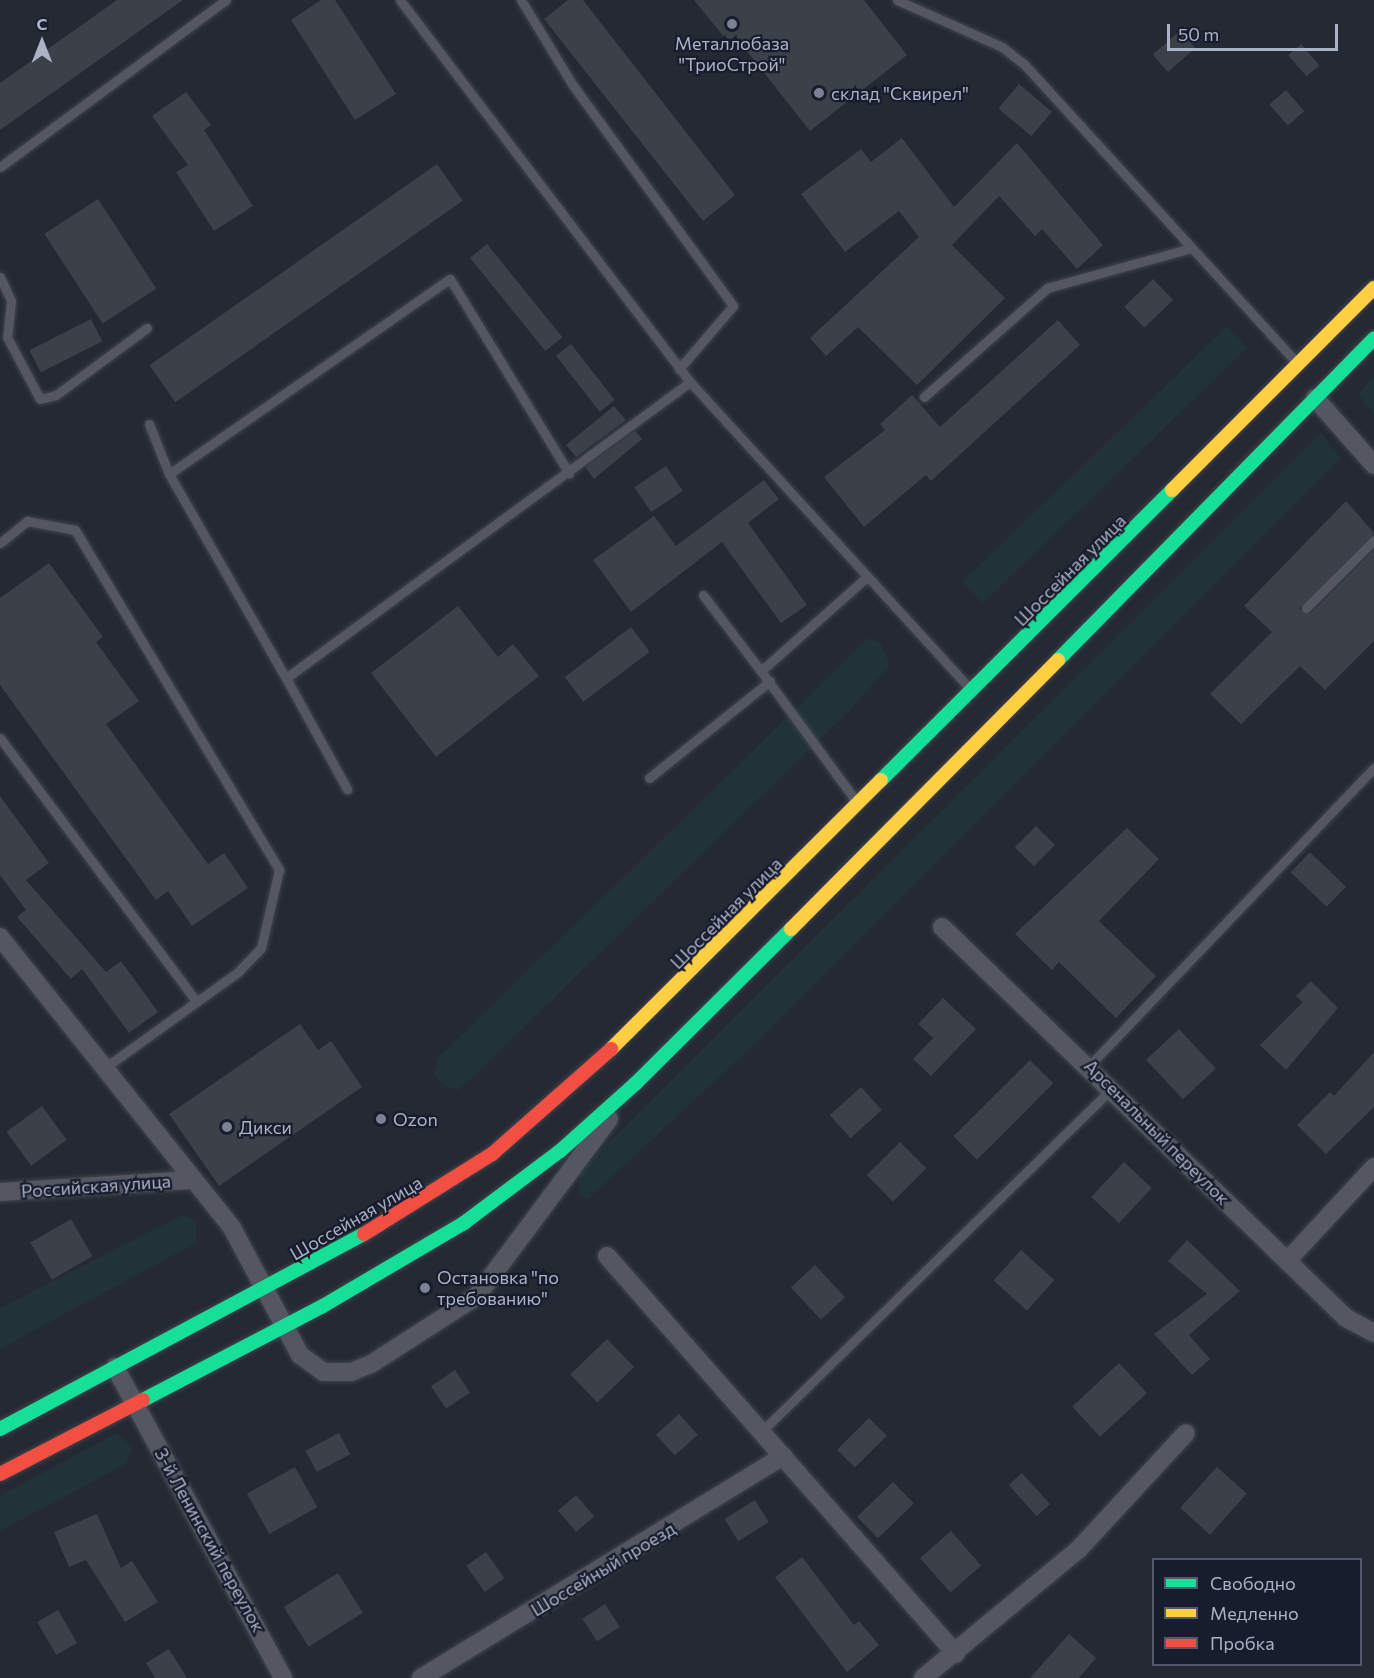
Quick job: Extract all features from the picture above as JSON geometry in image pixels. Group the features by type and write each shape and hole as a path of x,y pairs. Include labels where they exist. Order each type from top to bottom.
{"main road":[{"name":"Шоссейная улица","path":"0,1429 268,1288 450,1184 535,1119 606,1057 860,806 1374,288"},
{"path":"0,1474 286,1326 464,1223 560,1151 635,1084 1374,338"}],"street":[{"path":"1315,398 1373,463"},
{"name":"Арсенальный переулок","path":"942,927 1089,1066 1346,1318 1374,1333"},
{"path":"0,937 102,1069 248,1250 286,1326 312,1368 336,1374 371,1364 459,1310 494,1276 635,1084"},
{"path":"1287,1261 1374,1167"},
{"name":"Российская улица","path":"0,1192 192,1180"},
{"path":"607,1256 956,1654"},
{"name":"3-й Ленинский переулок","path":"115,1367 283,1678"},
{"path":"923,1678 956,1654 1078,1550 1186,1433"},
{"name":"Шоссейный проезд","path":"422,1678 783,1456"}],"lane":[{"path":"0,167 226,0"},
{"path":"400,0 690,382 974,692"},
{"path":"521,0 572,84 733,306 680,369"},
{"path":"897,0 1002,47 1025,65 1299,365"},
{"path":"924,397 1047,288 1191,248"},
{"path":"0,277 11,301 7,338 40,399 56,395 147,328"},
{"path":"169,474 450,279 569,473"},
{"path":"286,678 569,473 690,382"},
{"path":"149,424 169,474 347,789"},
{"path":"0,543 27,521 75,530 279,870 261,948 197,1002 102,1069"},
{"path":"1306,608 1374,540"},
{"path":"761,671 867,577"},
{"path":"703,595 770,681 860,806"},
{"path":"649,778 770,681"},
{"path":"0,738 197,1002"},
{"path":"1089,1066 1374,768"},
{"path":"761,1432 1111,1089"}],"shaded area":[{"path":"1227,326 1248,348 983,603 962,582"},
{"path":"1374,377 1374,415 1358,394"},
{"path":"1321,433 1341,458 754,1045 587,1200 578,1194 579,1175 598,1153"},
{"path":"868,638 881,643 890,665 850,710 459,1090 445,1087 433,1074 439,1057"},
{"path":"183,1215 196,1220 196,1243 0,1349 0,1308"},
{"path":"116,1433 132,1447 126,1464 0,1531 0,1496"}],"building":[{"path":"117,0 183,0 0,130 0,83"},
{"path":"321,0 335,0 396,94 355,120 291,20"},
{"path":"568,0 583,0 735,195 703,221 544,19"},
{"name":"склад \"Сквирел\"","path":"694,0 864,0 907,55 810,131 735,36 728,42"},
{"path":"1180,31 1195,48 1168,72 1153,55"},
{"path":"1301,44 1319,65 1307,76 1288,55"},
{"path":"1019,84 1052,112 1031,136 998,109"},
{"path":"1286,90 1304,111 1288,126 1269,104"},
{"path":"186,92 211,125 204,130 253,206 214,231 176,172 188,165 152,116"},
{"path":"902,138 954,207 1017,143 1103,245 1077,269 1042,229 1035,236 999,196 952,245 1005,298 917,385 858,327 826,356 810,338 919,237 899,211 845,252 801,194 861,149 871,162"},
{"path":"437,164 463,201 175,402 149,365"},
{"path":"98,199 156,289 103,324 44,234"},
{"path":"487,244 563,337 545,351 470,258"},
{"path":"1153,279 1173,300 1144,328 1124,307"},
{"path":"91,319 102,341 41,373 30,350"},
{"path":"1058,320 1080,345 931,481 926,475 864,527 824,477 885,430 880,424 912,395 940,427"},
{"path":"571,344 615,400 600,412 556,356"},
{"path":"614,406 626,420 576,457 566,445"},
{"path":"635,431 642,439 594,479 585,467"},
{"path":"666,466 683,491 651,512 634,487"},
{"path":"764,480 779,499 748,523 807,605 781,623 722,542 631,612 593,560 654,516 676,546"},
{"path":"1346,501 1374,533 1299,609 1311,613 1374,550 1374,641 1325,690 1300,666 1241,724 1210,694 1272,632 1244,606"},
{"path":"49,563 103,637 96,642 139,701 106,724 208,864 224,853 248,888 192,926 168,891 156,900 0,685 0,598"},
{"path":"458,606 498,657 513,644 539,676 436,757 371,673"},
{"path":"631,627 650,652 583,702 565,677"},
{"path":"0,796 49,863 26,880 106,972 121,961 158,1012 129,1033 82,969 71,979 17,917 26,910 0,875"},
{"path":"1036,826 1055,845 1034,866 1015,847"},
{"path":"1127,828 1159,859 1099,921 1156,976 1116,1018 1059,962 1052,970 1015,934"},
{"path":"1310,852 1346,887 1327,907 1291,872"},
{"path":"1311,981 1338,1008 1286,1070 1260,1045 1303,1002 1296,996"},
{"path":"943,998 976,1029 931,1076 913,1059 933,1038 918,1024"},
{"path":"300,1024 318,1050 331,1041 362,1087 219,1186 169,1114"},
{"path":"1179,1029 1216,1068 1183,1099 1146,1060"},
{"path":"1374,1052 1374,1107 1326,1154 1297,1125 1330,1092 1334,1096"},
{"path":"1030,1060 1053,1083 977,1160 954,1136"},
{"path":"861,1087 882,1110 851,1138 830,1115"},
{"path":"42,1106 67,1140 31,1166 6,1132"},
{"path":"900,1142 926,1168 893,1201 867,1175"},
{"path":"1124,1162 1152,1188 1119,1223 1091,1197"},
{"path":"71,1219 92,1256 52,1280 30,1242"},
{"path":"1187,1240 1240,1291 1189,1335 1210,1359 1192,1375 1154,1334 1207,1294 1168,1261"},
{"path":"1021,1250 1054,1280 1027,1311 994,1280"},
{"path":"815,1265 845,1297 821,1320 791,1288"},
{"path":"607,1339 634,1367 597,1402 570,1374"},
{"path":"1119,1363 1147,1393 1100,1437 1072,1407"},
{"path":"455,1370 470,1392 446,1409 431,1386"},
{"path":"679,1414 698,1435 675,1456 656,1435"},
{"path":"869,1418 887,1436 855,1467 837,1450"},
{"path":"339,1433 350,1454 317,1472 305,1451"},
{"path":"295,1467 317,1507 269,1534 247,1494"},
{"path":"1217,1467 1247,1494 1210,1535 1180,1508"},
{"path":"1022,1473 1050,1504 1037,1516 1009,1485"},
{"path":"893,1482 914,1504 878,1538 857,1517"},
{"path":"576,1495 594,1516 576,1532 558,1511"},
{"path":"755,1500 769,1522 738,1541 724,1519"},
{"path":"97,1514 121,1568 132,1561 158,1602 125,1622 86,1560 69,1567 54,1532"},
{"path":"951,1531 981,1566 950,1593 920,1558"},
{"path":"486,1552 504,1578 485,1592 466,1566"},
{"path":"802,1557 854,1625 859,1621 879,1645 847,1672 775,1577"},
{"path":"338,1573 363,1613 309,1647 284,1607"},
{"path":"605,1604 620,1627 597,1641 582,1619"},
{"path":"58,1610 77,1643 56,1655 37,1622"},
{"path":"1069,1634 1096,1658 1079,1678 1030,1678"},
{"path":"169,1649 187,1678 155,1678 146,1663"}],"traffic: fast":[{"path":"1058,660 1374,338"},
{"path":"881,780 1172,490"},
{"path":"143,1400 323,1306 464,1223 560,1151 635,1084 791,929"},
{"path":"0,1429 364,1234"}],"traffic: slow":[{"path":"1172,490 1374,288"},
{"path":"791,929 1058,660"},
{"path":"611,1049 881,780"}],"traffic: jam":[{"path":"364,1234 492,1154 611,1049"},
{"path":"0,1474 143,1400"}],"place":[{"name":"Металлобаза \"ТриоСтрой\"","path":"732,24"},
{"name":"склад \"Сквирел\"","path":"819,93"},
{"name":"Ozon","path":"381,1119"},
{"name":"Дикси","path":"227,1127"},
{"name":"Остановка \"по требованию\"","path":"425,1288"}]}
